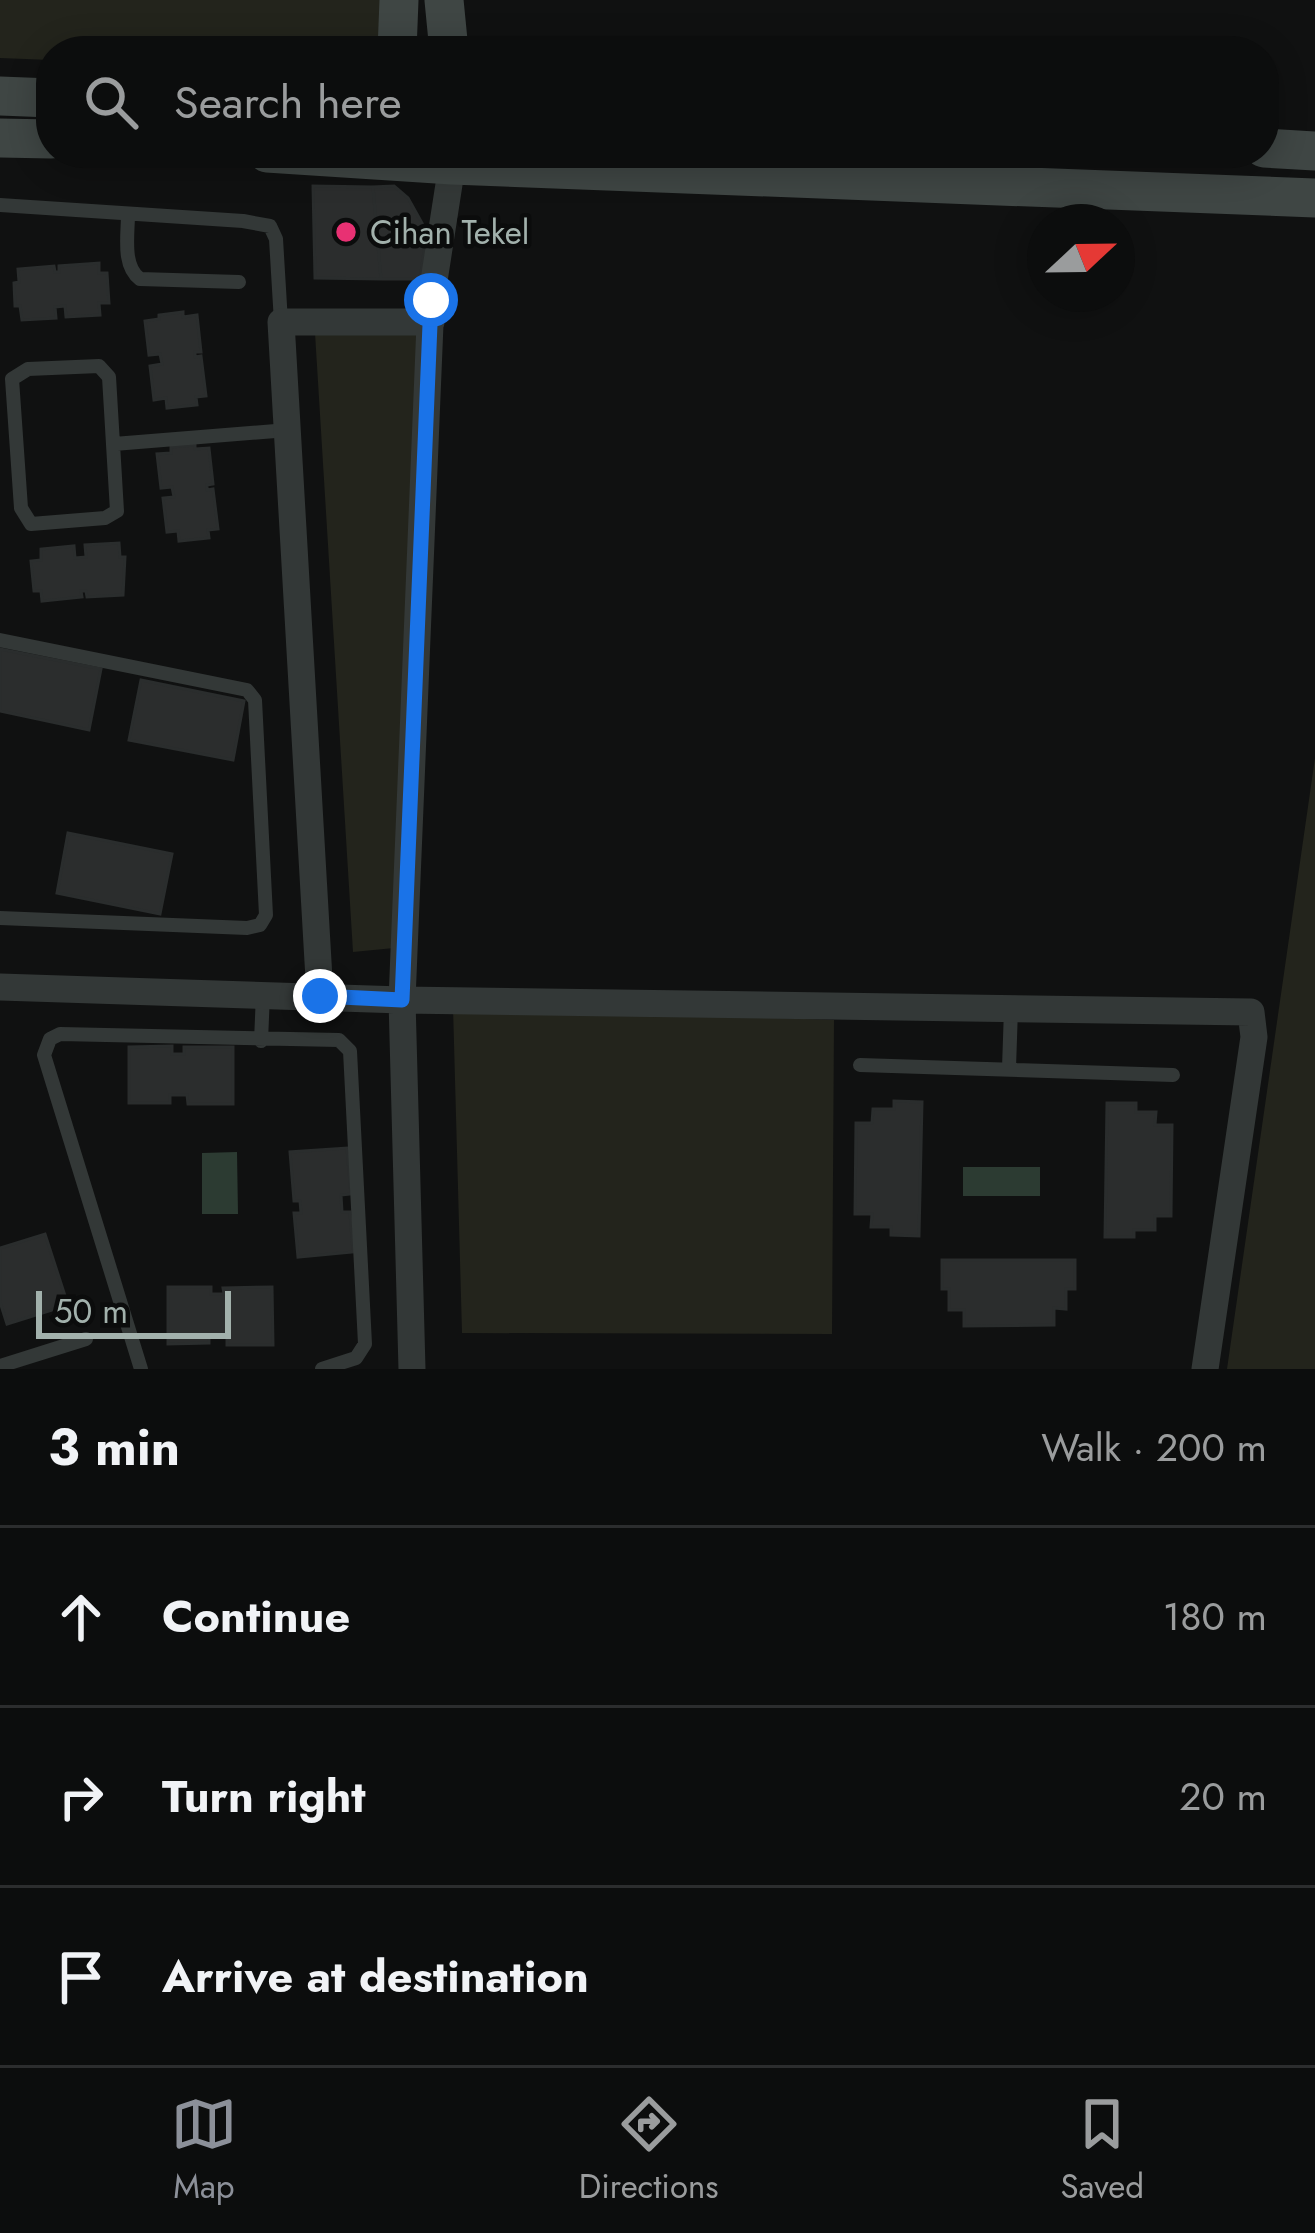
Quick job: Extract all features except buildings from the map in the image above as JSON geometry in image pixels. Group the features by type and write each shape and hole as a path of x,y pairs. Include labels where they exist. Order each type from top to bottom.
{"main road":[{"path":"398,36 399,0"},
{"path":"444,0 448,36"},
{"path":"0,96 36,97"},
{"path":"0,138 36,139"},
{"path":"1279,149 1315,151"},
{"path":"652,168 1315,198"}],"street":[{"path":"412,1369 402,1000 430,322 452,168"},
{"path":"320,996 281,322 430,322"},
{"path":"0,987 402,1000 1252,1012 1254,1037 1204,1369"}],"lane":[{"path":"0,205 270,226 276,239 281,322"},
{"path":"128,214 133,275 239,282"},
{"path":"99,366 109,377 114,445 117,511 106,518 32,524 21,508 12,379 28,369 99,366"},
{"path":"114,445 288,430"},
{"path":"0,640 247,690 255,700 266,915 260,925 247,928 0,918"},
{"path":"261,1041 263,994"},
{"path":"1009,1068 1011,1009"},
{"path":"141,1369 44,1055 45,1047 60,1034 339,1040 350,1051 365,1344 356,1358 322,1369"},
{"path":"860,1065 1173,1075"},
{"path":"0,1366 86,1339"}],"shaded area":[{"path":"0,0 381,0 380,36 36,36 36,59 0,58"},
{"path":"315,333 421,333 394,948 353,952"},
{"path":"1315,758 1315,1369 1227,1369"},
{"path":"453,1007 834,1020 832,1334 462,1333"},
{"path":"237,1152 238,1214 202,1214 202,1153"},
{"path":"963,1167 1040,1167 1040,1196 963,1196"}],"place":[{"name":"Cihan Tekel","path":"346,232"}],"route":[{"path":"320,996 402,1000 431,300"}]}
